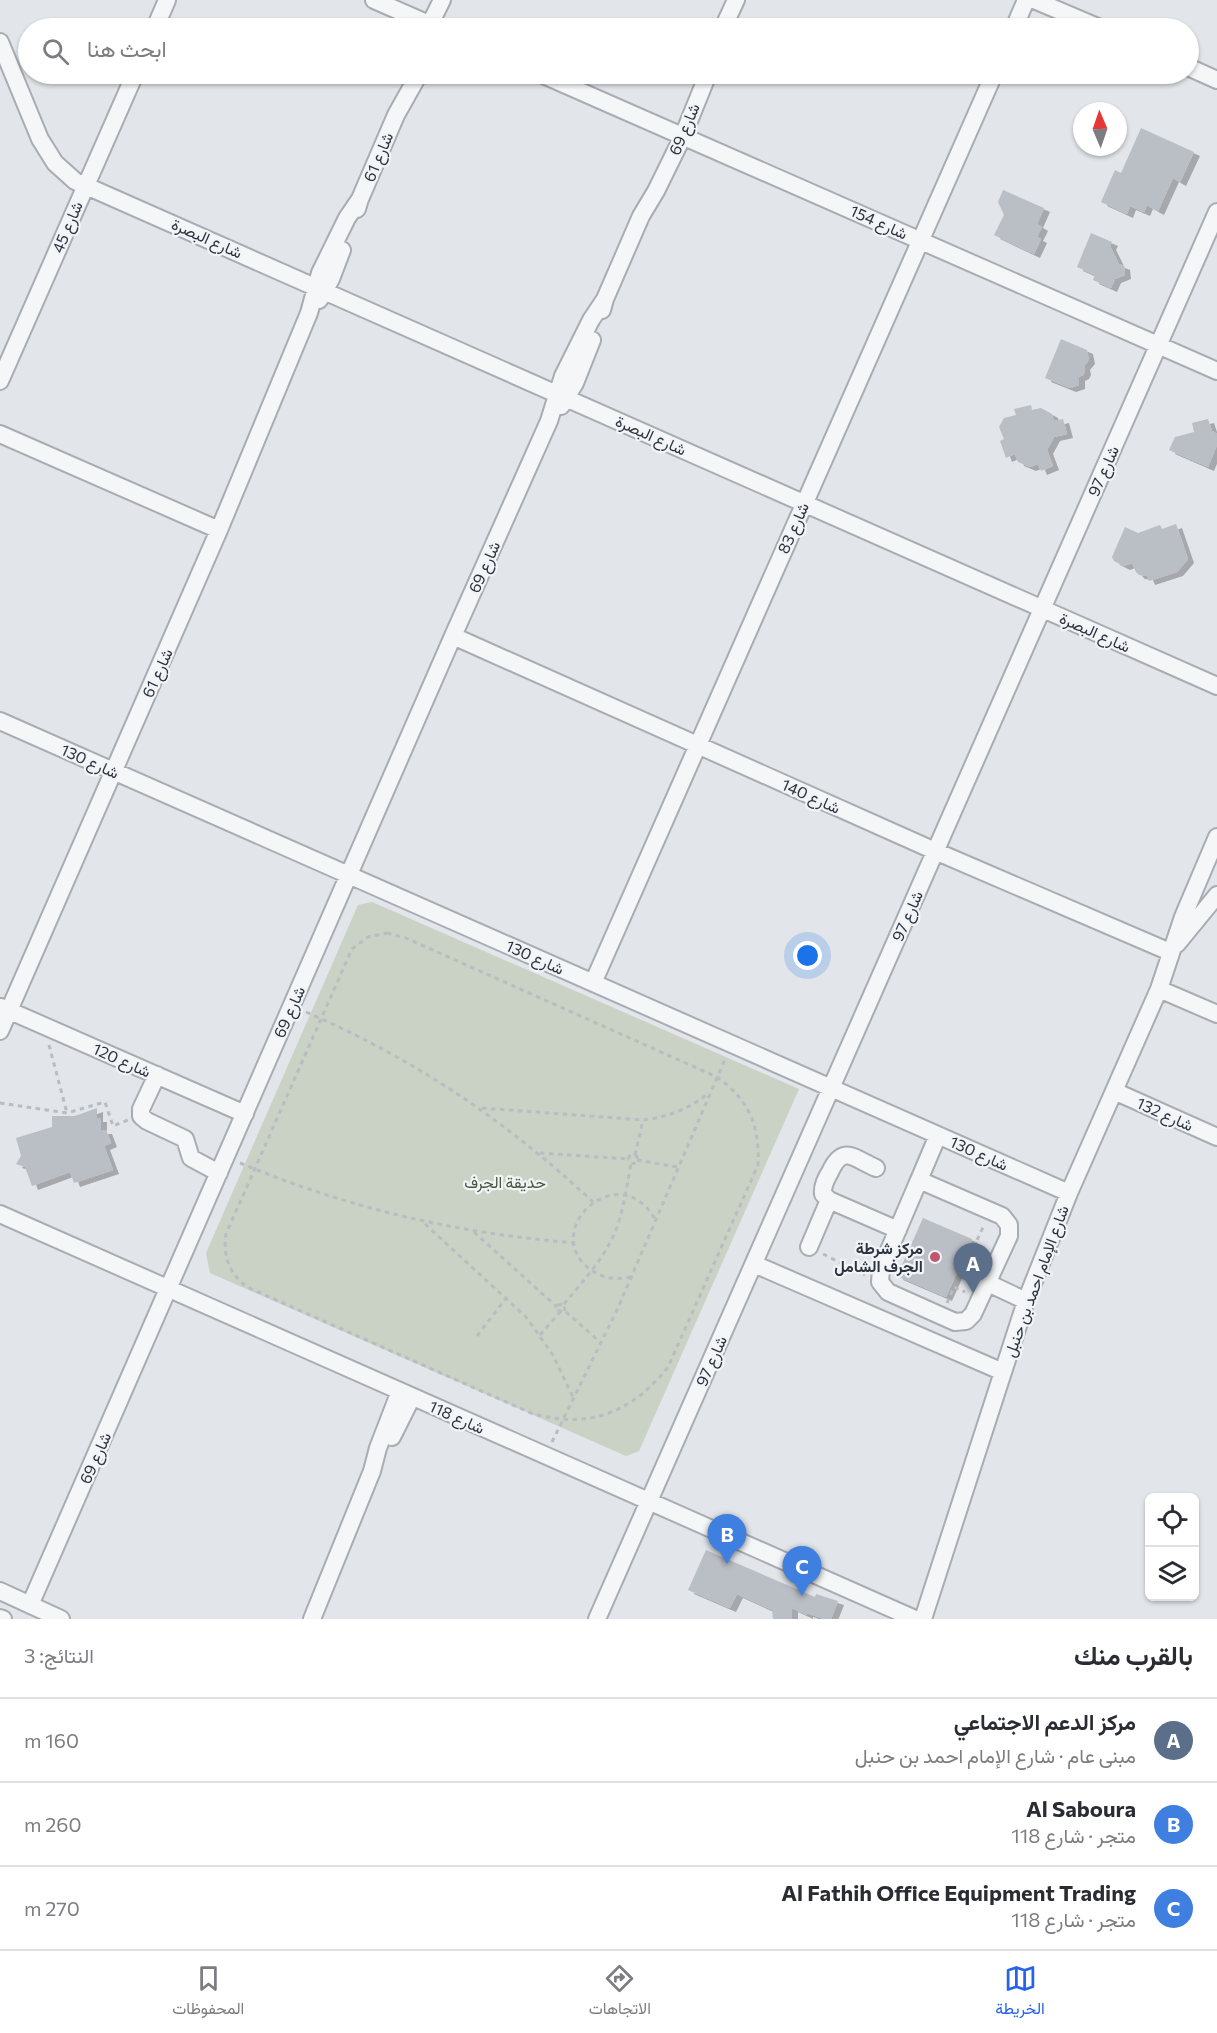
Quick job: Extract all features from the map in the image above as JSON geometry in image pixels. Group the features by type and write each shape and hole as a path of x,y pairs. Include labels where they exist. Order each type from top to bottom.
{"street":[{"path":"159,18 167,0"},
{"path":"374,0 413,18"},
{"path":"437,18 442,0"},
{"path":"441,18 453,0"},
{"path":"728,18 736,0"},
{"path":"1018,18 1026,0"},
{"path":"1034,0 1076,18"},
{"name":"شارع البصرة","path":"0,42 27,109 48,153 75,181 1217,686"},
{"path":"1199,72 1217,80"},
{"name":"شارع 45","path":"0,381 130,84"},
{"name":"شارع 61","path":"396,115 405,84"},
{"name":"شارع 61","path":"0,1031 4,1009 114,771 219,530 347,218 360,199 396,115 413,84"},
{"name":"شارع 154","path":"564,84 1217,371"},
{"name":"شارع 69","path":"677,133 695,84"},
{"name":"شارع 69","path":"30,1605 453,636 562,396 591,320 605,299 641,216 646,193 703,84"},
{"name":"شارع 83","path":"593,983 990,84"},
{"name":"شارع 97","path":"597,1619 1217,213"},
{"path":"0,434 219,530"},
{"name":"شارع 140","path":"453,636 936,851 1170,952"},
{"name":"شارع 130","path":"0,721 1069,1193"},
{"name":"شارع الإمام احمد بن حنبل","path":"922,1619 1026,1302 1069,1193 1159,989 1186,909 1217,837"},
{"name":"شارع الإمام احمد بن حنبل","path":"1170,952 1217,896"},
{"path":"1159,989 1217,1014"},
{"name":"شارع 120","path":"4,1009 245,1114"},
{"path":"157,1075 141,1109 141,1116 183,1137 187,1141 191,1158 222,1165"},
{"name":"شارع 132","path":"1114,1091 1217,1137"},
{"path":"919,1180 990,1211 1006,1220 1010,1230 1010,1236 974,1314 966,1321 955,1322 888,1292 880,1282 881,1269 938,1135"},
{"path":"876,1168 848,1155 838,1157 823,1186 823,1194 829,1200 897,1230"},
{"path":"809,1247 829,1200"},
{"name":"شارع 118","path":"0,1214 915,1619"},
{"path":"754,1264 1003,1372"},
{"path":"988,1283 1026,1302"},
{"path":"312,1619 372,1471 378,1448 406,1394"},
{"path":"0,1591 61,1619"}],"path":[{"path":"377,934 397,935 717,1077 734,1089 750,1113 758,1139 758,1165 668,1368 647,1390 621,1408 590,1418 562,1420 531,1413 247,1287 239,1281 228,1264 225,1254 226,1234 321,1019 352,949 377,934"},
{"path":"292,1006 392,1053 437,1079 481,1108 538,1153 593,1202"},
{"path":"44,1025 67,1113"},
{"path":"546,1455 632,1276 732,1044"},
{"path":"481,1108 644,1120 658,1118 686,1108 711,1092"},
{"path":"0,1103 67,1113 105,1102 113,1125 141,1116"},
{"path":"637,1160 635,1155 644,1120"},
{"path":"538,1153 628,1159 635,1155"},
{"path":"557,1307 564,1304 592,1271 610,1243 617,1228 625,1195 631,1163 628,1159"},
{"path":"637,1160 678,1167"},
{"path":"631,1163 634,1164 637,1160"},
{"path":"222,1165 255,1169 326,1196 424,1223 474,1232 574,1244"},
{"path":"632,1276 623,1279 606,1278 592,1271 580,1259 574,1244 578,1220 593,1202 607,1196 625,1195 646,1207 656,1221"},
{"path":"990,1211 974,1247 998,1260"},
{"path":"424,1223 526,1317 553,1355 573,1397"},
{"path":"474,1232 560,1312"},
{"path":"809,1247 880,1282"},
{"path":"942,1316 954,1287 980,1299"},
{"path":"477,1336 506,1298"},
{"path":"564,1304 565,1311 600,1342"},
{"path":"540,1335 560,1312 565,1311"}],"green space":[{"name":"حديقة الجرف","path":"372,902 799,1089 639,1451 626,1456 210,1273 206,1253 358,905"}],"building":[{"path":"1141,128 1194,152 1180,182 1173,178 1158,211 1147,205 1144,212 1130,206 1127,214 1101,202 1115,170 1121,173"},
{"path":"1003,190 1044,208 1037,224 1042,227 1037,237 1041,239 1034,254 994,235 1004,215 998,202"},
{"path":"1091,233 1112,242 1110,246 1119,264 1124,266 1125,275 1115,279 1111,288 1093,280 1095,275 1077,267"},
{"path":"1061,339 1087,350 1089,360 1084,366 1083,375 1079,377 1079,385 1070,388 1045,378"},
{"path":"1031,405 1032,410 1041,408 1052,414 1054,421 1063,419 1067,434 1054,437 1047,450 1053,466 1041,471 1038,464 1030,467 1018,462 1015,454 1006,458 1000,441 1004,439 999,427 1004,418 1016,415 1014,409"},
{"path":"1208,419 1212,431 1217,434 1217,445 1208,467 1169,450 1175,437 1194,432 1192,423"},
{"path":"1176,524 1188,559 1177,572 1149,581 1147,576 1136,572 1132,563 1124,566 1114,561 1112,557 1125,527 1138,533 1160,525 1162,529"},
{"path":"97,1108 97,1118 101,1118 101,1130 106,1130 111,1143 104,1146 113,1170 74,1183 70,1172 32,1186 25,1167 16,1164 21,1156 16,1138 52,1127 52,1116 75,1116"},
{"name":"مركز شرطة الجرف الشامل","path":"923,1218 972,1239 946,1297 897,1276"},
{"path":"706,1550 815,1597 816,1594 838,1601 831,1619 807,1613 807,1615 792,1608 792,1619 773,1619 772,1610 737,1594 730,1608 688,1590"}],"place":[{"name":"مركز شرطة الجرف الشامل","path":"935,1257"},
{"name":"مركز الدعم الاجتماعي","path":"973,1293"},
{"name":"Al Saboura","path":"727,1564"},
{"name":"Al Fathih Office Equipment Trading","path":"802,1596"}]}
